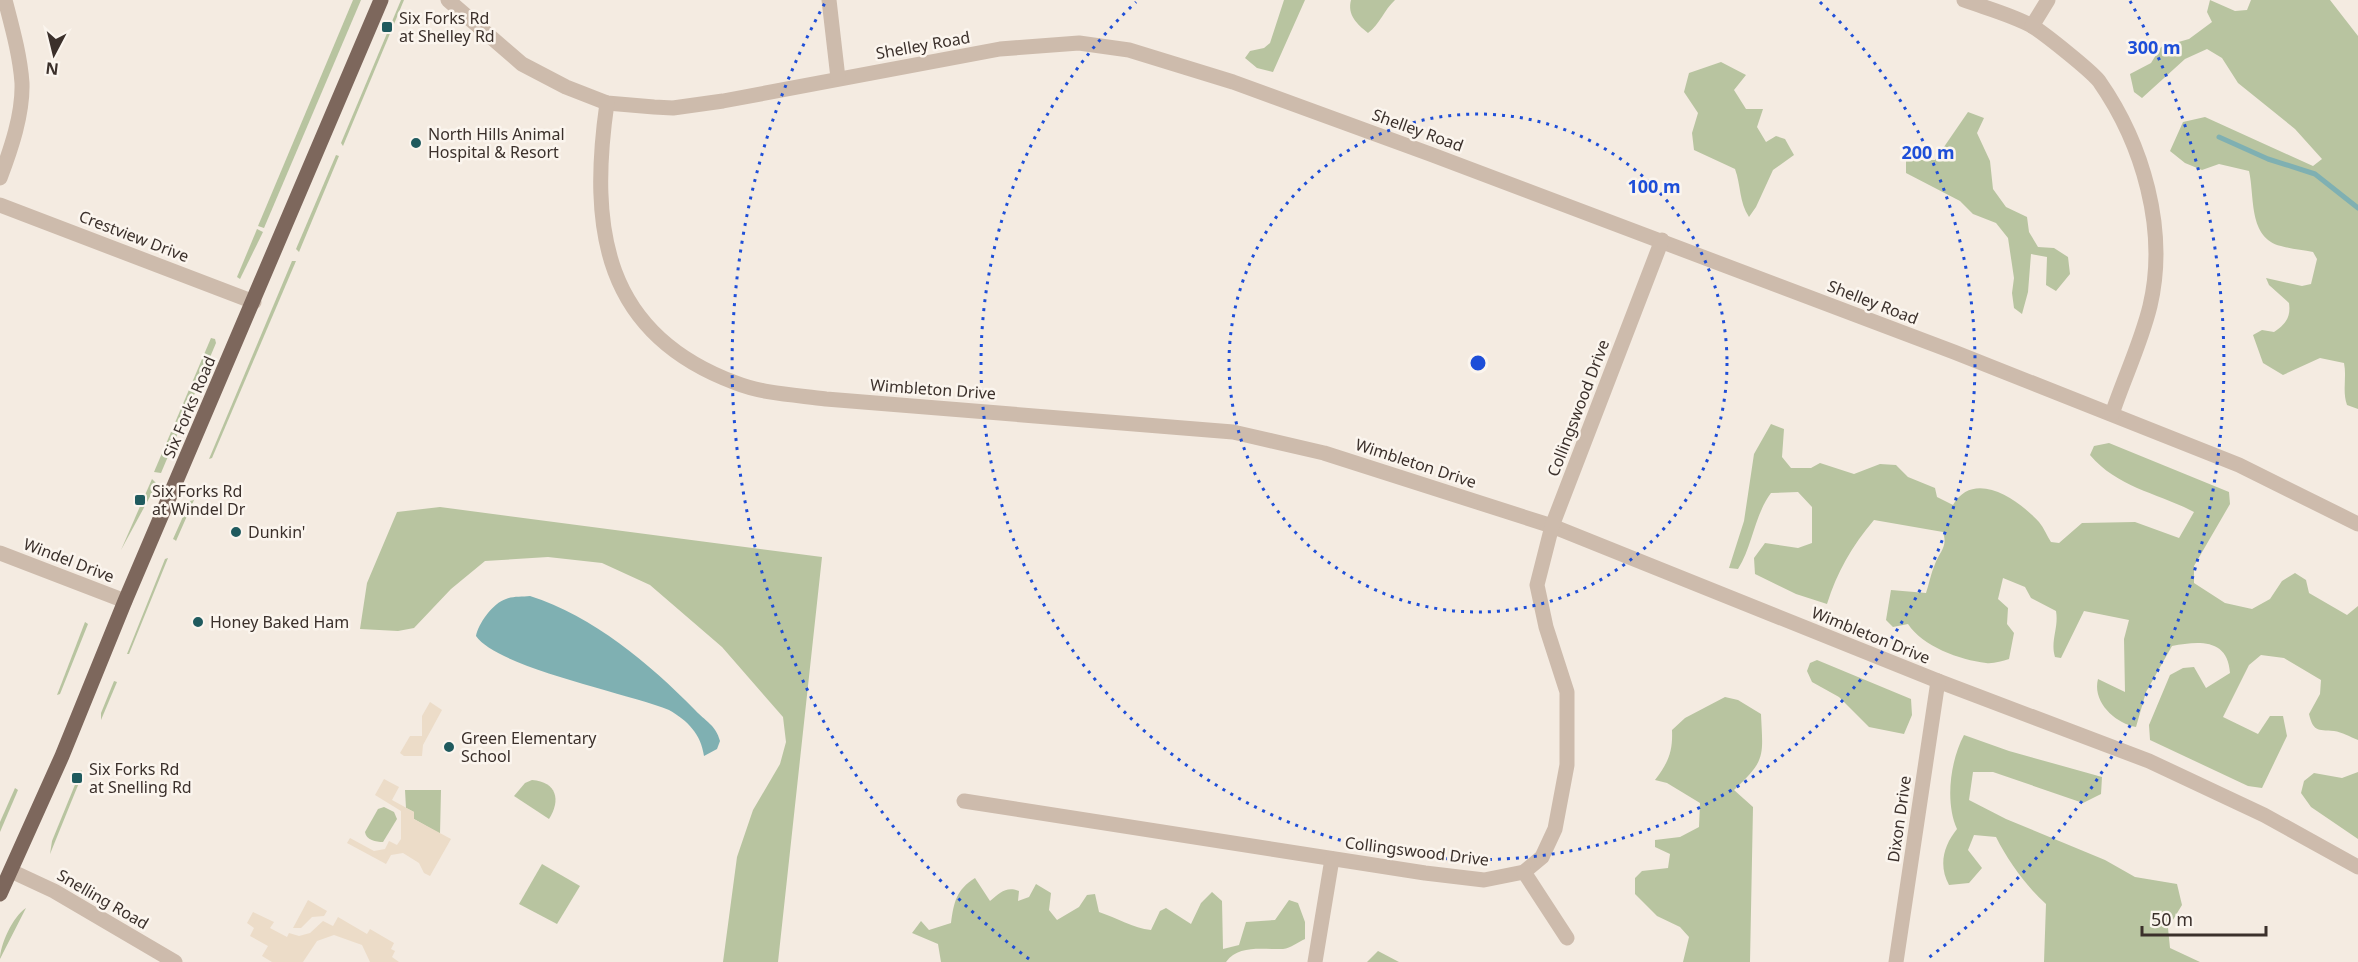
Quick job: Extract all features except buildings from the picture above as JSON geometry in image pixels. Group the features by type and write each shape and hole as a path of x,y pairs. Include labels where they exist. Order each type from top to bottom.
{"main road":[{"name":"Six Forks Road","path":"0,894 381,0"}],"street":[{"path":"0,178 18,119 22,85 5,0"},
{"name":"Shelley Road","path":"448,0 522,64 566,87 607,103 674,108 723,101 999,49 1079,44 1129,50 1233,82 1662,240 2239,465 2358,524"},
{"path":"829,0 838,78"},
{"path":"1964,0 2032,26 2097,79 2121,118 2142,166 2155,237 2152,285 2147,315 2112,414"},
{"path":"2032,26 2048,0"},
{"name":"Wimbleton Drive","path":"607,103 600,155 600,214 608,250 624,294 660,340 736,384 769,392 826,399 1233,432 1324,453 1552,526 1938,681 2149,761 2264,815 2358,867"},
{"name":"Crestview Drive","path":"0,205 254,302"},
{"name":"Collingswood Drive","path":"964,801 1239,842 1332,859 1484,880 1524,872 1542,857 1555,829 1567,765 1567,693 1546,627 1537,585 1552,526 1662,240"},
{"name":"Windel Drive","path":"0,553 124,601"},
{"name":"Dixon Drive","path":"1896,962 1938,681"},
{"path":"1315,962 1332,859"},
{"name":"Snelling Road","path":"11,871 54,891 175,962"},
{"path":"1524,872 1567,938"}],"green space":[{"path":"353,0 361,0 264,228 258,226"},
{"path":"401,0 404,0 343,146 341,143"},
{"path":"1284,0 1305,0 1273,72 1257,68 1245,58 1250,51 1264,48 1270,43"},
{"path":"1351,0 1395,0 1368,33 1352,15"},
{"path":"2210,0 2235,11 2247,10 2251,0 2330,0 2358,36 2358,409 2347,405 2344,363 2320,358 2283,375 2263,363 2253,335 2262,330 2274,332 2285,323 2288,316 2289,303 2269,285 2266,278 2302,286 2311,284 2317,259 2313,252 2281,246 2270,242 2263,235 2255,215 2249,171 2219,164 2202,170 2185,163 2170,151 2183,122 2205,117 2313,166 2322,159 2295,129 2238,83 2222,58 2207,49 2185,59 2142,98 2134,92 2130,74 2151,63 2161,47 2189,39 2212,22 2207,12"},
{"path":"1721,62 1746,75 1734,90 1746,109 1763,109 1757,127 1766,142 1776,136 1785,139 1794,155 1773,170 1749,217 1743,205 1735,169 1694,150 1692,133 1698,113 1684,92 1689,73"},
{"path":"1968,112 1984,118 1977,133 1990,161 1993,189 2006,207 2027,217 2029,232 2038,247 2054,248 2068,257 2070,274 2056,291 2046,285 2047,257 2031,254 2028,292 2022,314 2014,308 2012,293 2014,278 2008,238 1996,223 1973,214 1960,201 1906,173 1906,160 1935,160"},
{"path":"336,155 339,156 299,252 296,249"},
{"path":"257,229 263,232 240,279 237,277"},
{"path":"292,261 296,261 212,458 209,459"},
{"path":"211,338 215,339 216,343 161,473 154,472"},
{"path":"1771,424 1784,429 1782,457 1791,468 1811,468 1820,463 1854,474 1880,464 1896,465 1908,477 1935,488 1937,497 1953,505 1962,494 1972,489 1984,488 1996,491 2030,513 2041,524 2051,542 2059,543 2082,523 2135,522 2179,538 2194,512 2139,489 2113,475 2090,455 2094,446 2109,443 2229,492 2230,504 2194,566 2194,583 2225,603 2252,609 2270,599 2282,581 2295,573 2306,580 2309,593 2347,615 2358,606 2358,740 2337,732 2320,730 2312,724 2309,714 2320,694 2321,680 2284,658 2261,655 2249,665 2223,717 2258,734 2270,716 2283,716 2287,736 2262,788 2248,786 2150,740 2149,725 2170,675 2183,668 2194,667 2206,688 2230,673 2224,653 2210,644 2192,643 2172,646 2146,692 2136,727 2128,725 2107,710 2098,696 2097,688 2098,679 2125,692 2124,639 2129,620 2084,611 2061,658 2055,657 2053,645 2056,611 2031,598 2025,587 2003,578 1998,599 2008,608 2007,624 2014,633 2009,659 1989,663 1965,659 1942,651 1922,639 1908,624 1893,627 1886,620 1891,590 1926,593 1944,545 1943,532 1874,520 1846,560 1827,604 1796,594 1755,574 1754,558 1765,543 1798,548 1812,543 1812,507 1798,492 1771,493 1761,511 1738,569 1729,568 1744,521 1754,454"},
{"path":"152,479 156,483 153,491 121,550"},
{"path":"194,500 176,541 173,539 190,501"},
{"path":"440,507 822,557 778,962 723,962 737,857 753,810 780,764 786,742 783,717 722,647 650,585 602,563 548,557 485,561 451,589 414,628 398,631 360,629 367,583 397,512"},
{"path":"168,558 129,654 127,654 165,559"},
{"path":"85,622 88,624 60,694 57,695"},
{"path":"1817,660 1911,699 1912,715 1904,734 1869,727 1839,697 1812,682 1807,671 1810,663"},
{"path":"114,681 117,682 101,720 101,713"},
{"path":"1725,697 1738,700 1761,714 1762,749 1760,757 1752,772 1734,790 1753,807 1750,962 1683,962 1689,937 1680,927 1657,916 1635,894 1635,878 1642,871 1668,868 1670,854 1655,847 1655,840 1680,837 1699,827 1700,803 1667,783 1655,780 1669,757 1672,730 1685,718"},
{"path":"1964,735 2009,751 2102,777 2101,794 2083,803 1993,772 1973,772 1969,800 2006,819 2105,860 2135,877 2177,884 2182,905 2168,928 2170,948 2200,962 2044,962 2046,904 2018,873 1996,837 1974,835 1968,850 1982,868 1969,883 1949,885 1943,863 1946,848 1957,829 1953,819 1950,795 1952,769"},
{"path":"81,770 83,773 50,854 52,841"},
{"path":"2358,772 2358,839 2311,807 2301,793 2304,781 2314,773 2342,778"},
{"path":"532,780 540,781 552,788 555,805 549,819 514,796 525,783"},
{"path":"15,788 18,790 0,832 0,822"},
{"path":"405,790 441,790 440,834 414,819 414,812 406,808"},
{"path":"384,807 394,812 397,819 383,842 374,841 367,837 365,832 378,809"},
{"path":"542,864 580,886 557,924 519,904"},
{"path":"975,878 990,901 1003,891 1010,889 1019,891 1018,901 1029,897 1036,884 1051,893 1049,910 1057,920 1079,907 1087,895 1095,894 1099,912 1131,925 1151,930 1160,911 1166,908 1191,924 1201,903 1212,892 1222,901 1223,949 1239,945 1246,922 1275,920 1289,900 1298,903 1305,922 1305,939 1283,949 1245,950 1231,956 1226,962 941,962 938,944 912,933 921,921 929,930 951,923 957,897"},
{"path":"26,908 0,959 8,931 16,917"},
{"path":"1378,951 1399,962 1367,962"}],"shaded area":[{"path":"430,702 442,710 423,745 422,756 404,756 400,753 410,736 422,736 422,716"},
{"path":"384,779 399,787 392,800 414,812 414,819 451,839 430,876 424,873 419,863 403,853 391,855 386,864 347,843 350,838 374,851 385,849 389,841 397,845 401,839 401,811 375,795"},
{"path":"308,900 327,911 324,916 312,917 301,928 293,928"},
{"path":"253,912 274,922 270,928 287,937 289,933 299,936 310,933 323,921 333,926 338,917 367,934 370,929 394,943 391,949 395,951 392,957 399,962 370,962 362,945 334,935 317,941 303,962 272,962 262,956 268,946 250,936 254,928 247,923"}],"water":[{"path":"530,596 576,616 640,659 713,727 720,741 717,749 704,756 697,735 682,719 669,710 536,669 489,648 476,636 483,620 501,601"}],"waterway":[{"path":"2219,137 2268,159 2315,174 2358,208"}],"place":[{"name":"Six Forks Rd at Shelley Rd","path":"387,27"},
{"name":"North Hills Animal Hospital & Resort","path":"416,143"},
{"name":"Six Forks Rd at Windel Dr","path":"140,500"},
{"name":"Dunkin'","path":"236,532"},
{"name":"Honey Baked Ham","path":"198,622"},
{"name":"Green Elementary School","path":"449,747"},
{"name":"Six Forks Rd at Snelling Rd","path":"77,778"}]}
